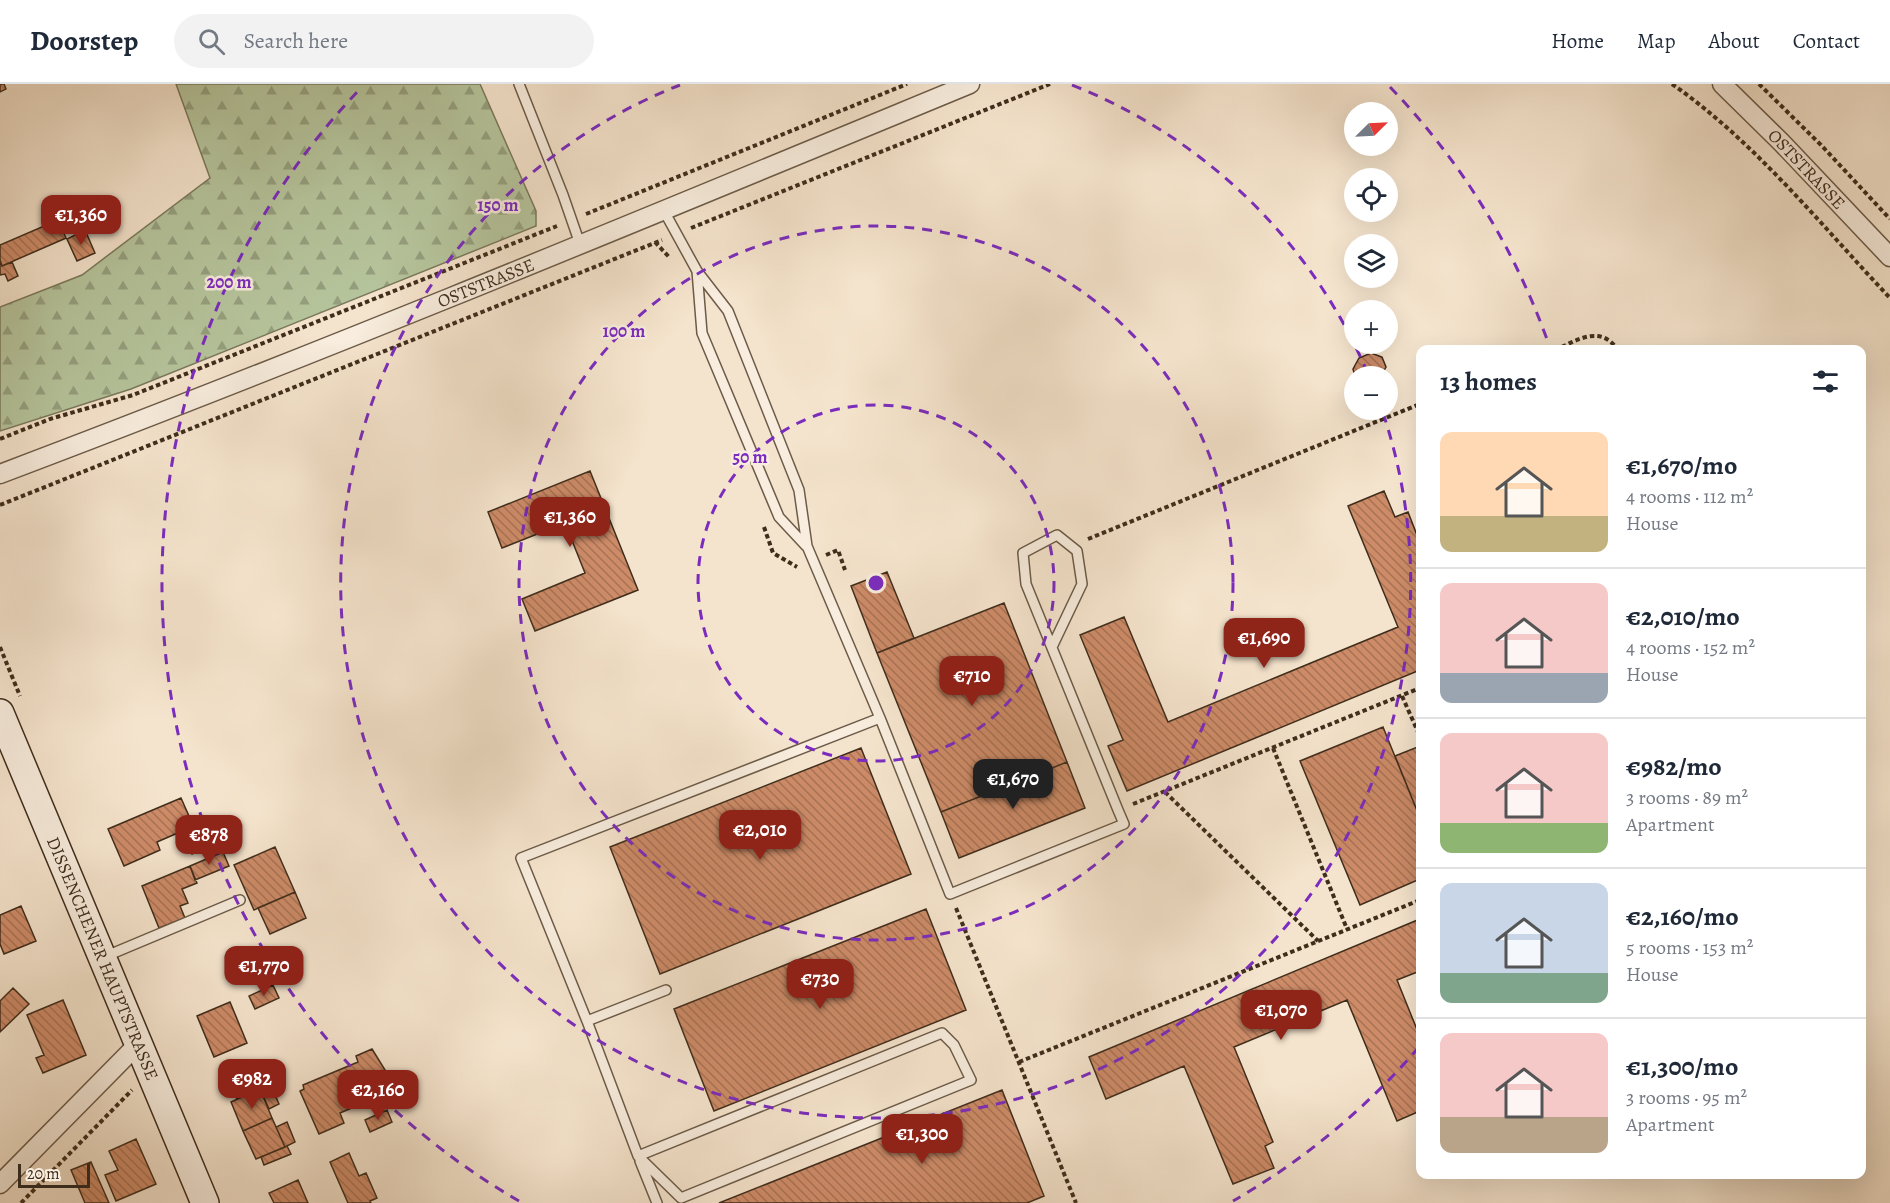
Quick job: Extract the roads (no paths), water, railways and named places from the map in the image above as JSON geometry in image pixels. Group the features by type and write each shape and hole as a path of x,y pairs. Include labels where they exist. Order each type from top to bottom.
{"main road":[{"name":"DISSENCHENER HAUPTSTRASSE","path":"0,713 205,1203"}],"street":[{"name":"OSTSTRASSE","path":"0,474 664,211 970,84"},
{"name":"OSTSTRASSE","path":"1722,84 1781,142 1890,257"},
{"path":"0,1184 138,1044"}],"lane":[{"path":"519,84 580,244"},
{"path":"664,211 697,271 728,311 799,490 807,546 880,718 950,894 1124,824 1026,584 1023,553 1057,535 1077,551 1082,584 1052,647"},
{"path":"697,271 702,333 779,517 807,546"},
{"path":"657,1203 521,858 880,718"},
{"path":"102,957 240,900"},
{"path":"587,1021 666,990"},
{"path":"942,1033 954,1045 971,1080 681,1198 638,1156 942,1033"}]}
